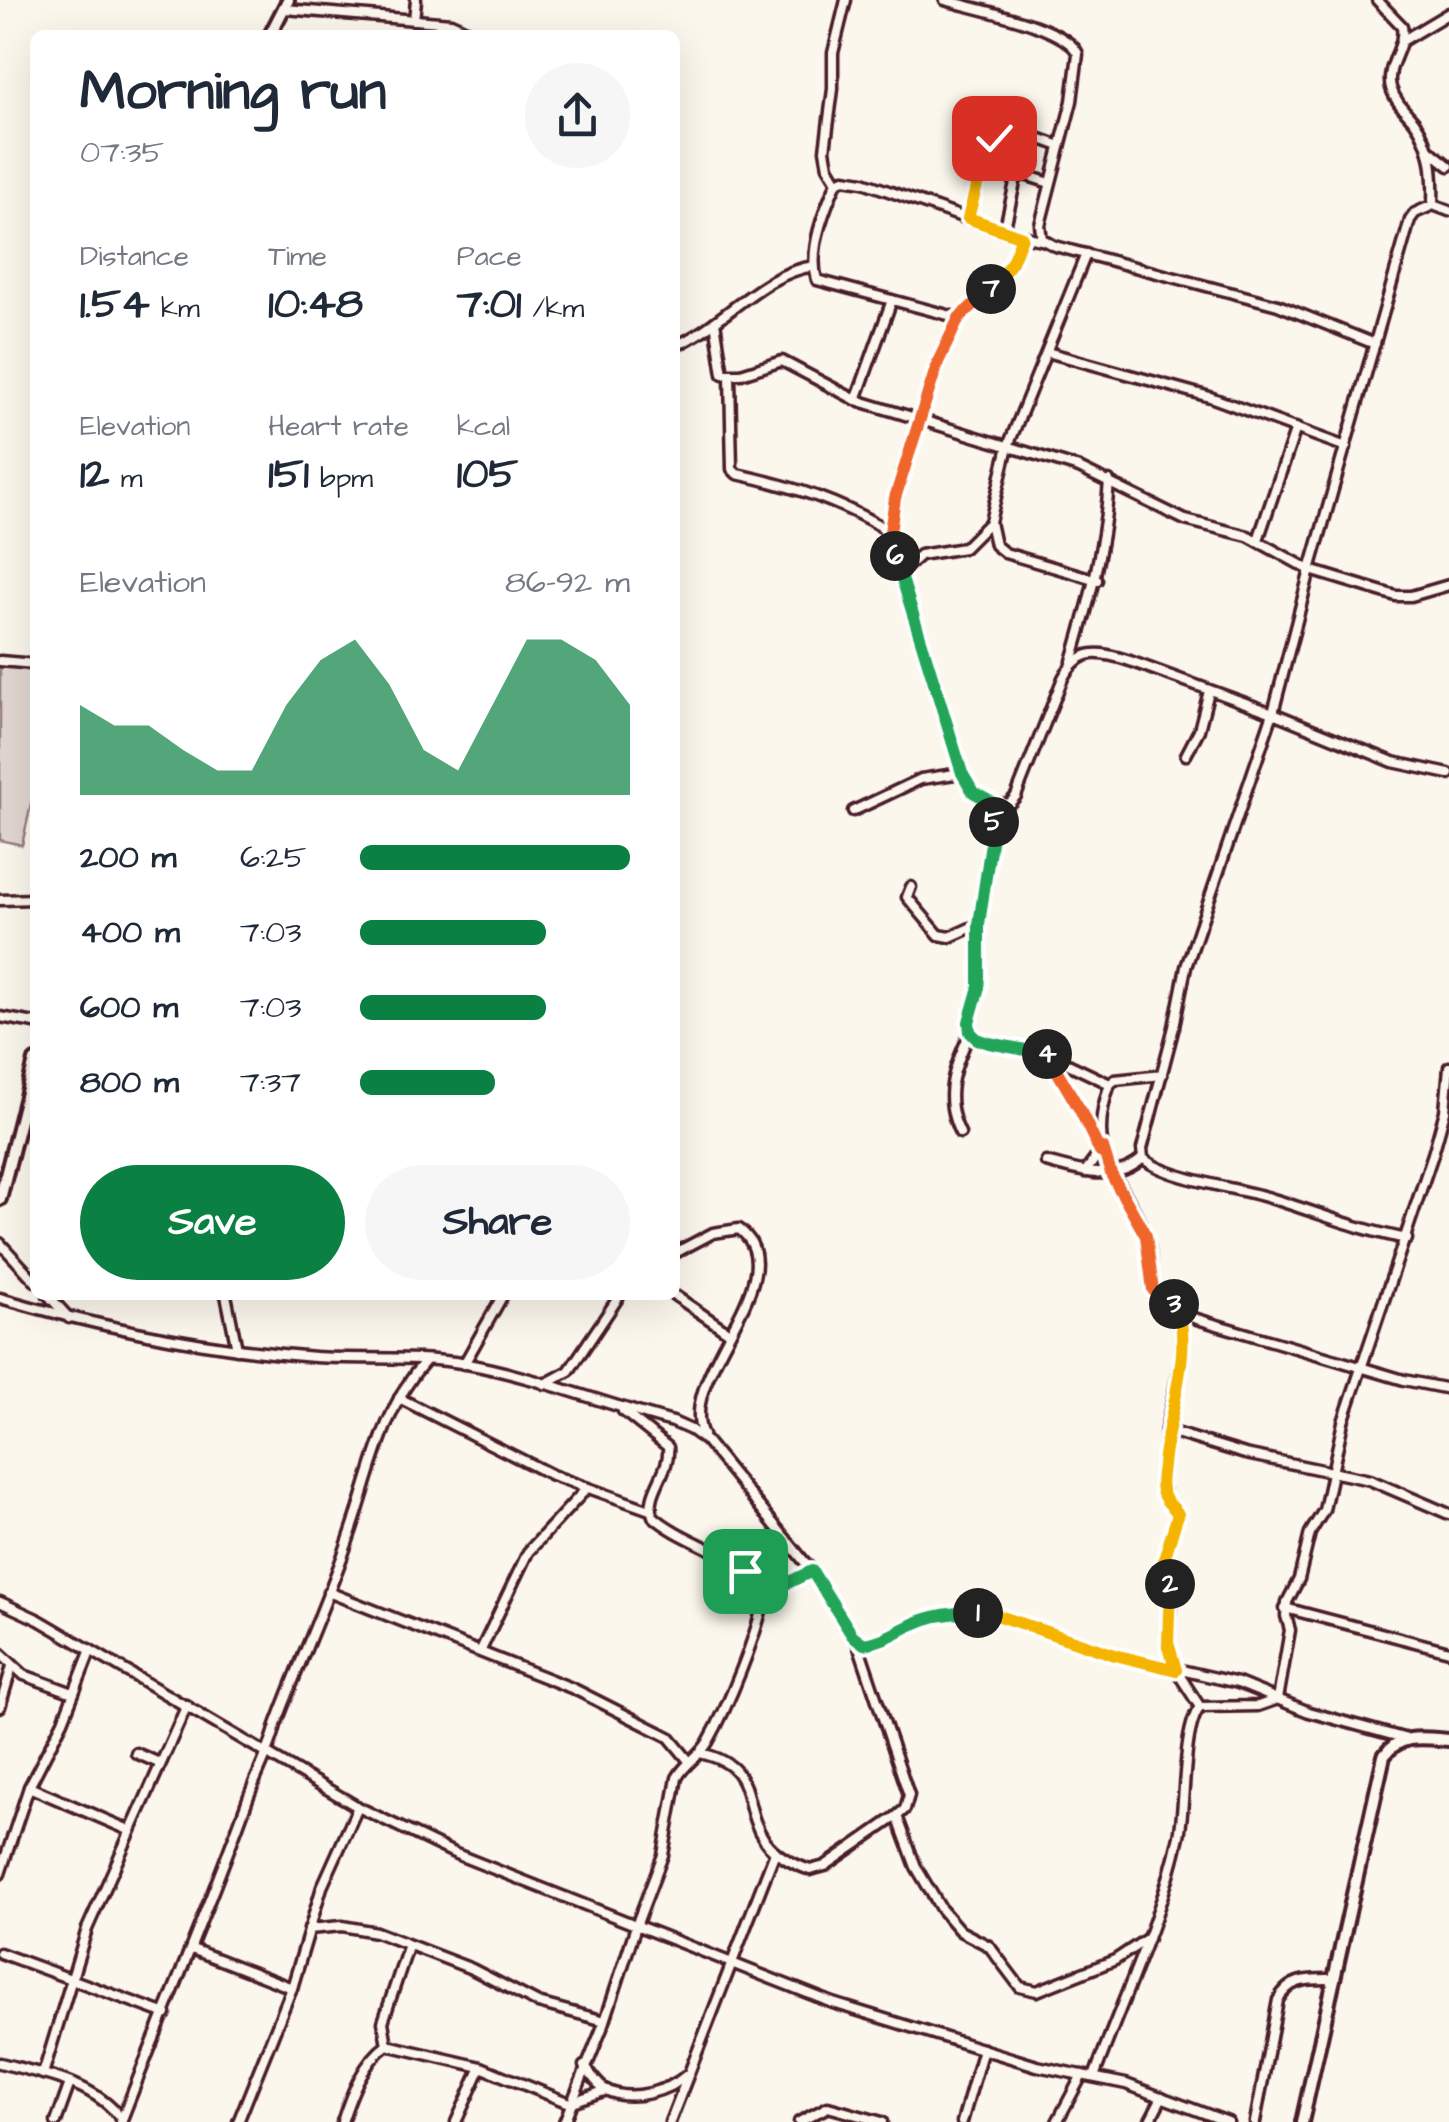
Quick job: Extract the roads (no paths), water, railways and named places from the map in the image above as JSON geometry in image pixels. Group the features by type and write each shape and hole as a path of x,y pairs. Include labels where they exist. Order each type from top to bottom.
{"street":[{"path":"414,20 416,0"},
{"path":"837,182 825,150 833,53 846,0"},
{"path":"944,0 1047,31 1075,46 1079,64 1040,224 1040,235 1046,241"},
{"path":"1377,0 1402,26 1402,40 1390,74 1392,92 1430,150 1432,206"},
{"path":"273,30 286,4 459,24 469,30"},
{"path":"1402,40 1449,13"},
{"path":"968,218 986,151 994,138 1010,128 1060,146"},
{"path":"1430,150 1449,166"},
{"path":"1004,232 1016,178 1026,175 1050,182"},
{"path":"959,318 816,280 814,266 822,220 837,182 862,182 1004,232 1278,305 1375,344"},
{"path":"1046,1162 1111,1174 1126,1171 1143,1158 1186,966 1273,713 1391,277 1415,213 1432,206 1449,212"},
{"path":"1022,237 999,282 959,318 938,362 895,498 890,532 899,574 962,773 973,792 998,806 1010,803 1016,796 1072,660 1096,580 1106,525 1108,481"},
{"path":"1086,254 1008,446 990,522 995,545 1005,553 1096,580"},
{"path":"680,344 780,275 814,266"},
{"path":"856,400 892,300"},
{"path":"715,322 723,374 730,376 782,361 856,400 1079,468 1185,520 1258,540 1310,570 1396,596 1411,596 1449,585"},
{"path":"1047,352 1210,397 1346,447"},
{"path":"730,376 732,469 830,500 890,532"},
{"path":"1258,540 1296,428"},
{"path":"899,574 920,555 964,548 990,522"},
{"path":"1072,660 1108,654 1273,713 1393,762 1449,774"},
{"path":"0,661 30,664"},
{"path":"1186,755 1199,730 1209,691"},
{"path":"853,810 921,779 962,773"},
{"path":"960,1133 949,1090 970,1032 979,987 979,924 986,861 998,806"},
{"path":"911,887 911,903 940,936 950,937 979,924"},
{"path":"0,900 30,899"},
{"path":"0,1017 30,1021"},
{"path":"970,1032 989,1043 1047,1054 1110,1084"},
{"path":"1047,1054 1146,1236 1153,1290 1173,1303 1180,1314 1182,1354 1166,1430 1162,1494 1178,1514 1162,1566 1172,1592 1168,1643 1176,1670 1200,1707"},
{"path":"1278,1699 1290,1630 1285,1608 1299,1579 1310,1533 1324,1510 1342,1422 1442,1124 1449,1067"},
{"path":"1085,1172 1102,1150 1101,1130 1110,1084 1115,1080 1162,1075"},
{"path":"0,1199 30,1081"},
{"path":"1143,1158 1163,1170 1268,1198 1362,1230 1406,1239"},
{"path":"680,1252 726,1229 738,1229 746,1235 756,1264 756,1280 728,1332 698,1413 706,1441"},
{"path":"0,1243 30,1276"},
{"path":"0,1298 70,1319 237,1350 464,1364 546,1384 691,1430 706,1441 812,1571 858,1641 909,1795 905,1809 897,1816 819,1870 810,1870 775,1852 760,1832 739,1773 727,1762 700,1753"},
{"path":"680,1299 728,1332"},
{"path":"53,1300 70,1319"},
{"path":"227,1300 237,1350"},
{"path":"464,1364 500,1300"},
{"path":"546,1384 569,1371 617,1300"},
{"path":"1180,1314 1449,1389"},
{"path":"122,2121 268,1756 276,1725 352,1530 373,1459 398,1398 426,1360"},
{"path":"398,1398 512,1457 650,1510 660,1522 745,1571 765,1594"},
{"path":"620,1409 668,1447 669,1457 650,1510"},
{"path":"1166,1430 1245,1454 1382,1484 1449,1514"},
{"path":"481,1650 528,1552 587,1488"},
{"path":"564,2122 605,2021 663,1854 677,1778 700,1753 724,1706 765,1594 812,1571"},
{"path":"328,1592 574,1689 669,1737 689,1761"},
{"path":"0,1602 39,1620 358,1807 456,1854 834,2004 1037,2066 1082,2074 1162,2097 1228,2122"},
{"path":"1285,1608 1449,1651"},
{"path":"858,1641 875,1643 916,1622 940,1615 993,1614 1115,1655 1238,1683 1309,1712 1407,1739 1449,1740"},
{"path":"0,1874 29,1787 90,1652"},
{"path":"0,1653 12,1666 38,1682 73,1693"},
{"path":"0,1706 12,1666"},
{"path":"1190,1692 1192,1673"},
{"path":"1094,2077 1148,1938 1179,1836 1195,1712 1200,1707 1258,1706 1278,1699"},
{"path":"43,2074 87,1929 187,1705"},
{"path":"1302,2122 1378,1774 1394,1743 1407,1739"},
{"path":"136,1753 159,1763"},
{"path":"29,1787 129,1830"},
{"path":"238,2122 292,1988 322,1887 358,1807"},
{"path":"897,1816 916,1867 941,1909 960,1931 988,1946 1020,1988 1037,1991 1048,1987 1115,1960 1148,1938"},
{"path":"670,2122 775,1852"},
{"path":"309,1929 360,1928 472,1969 538,2003 605,2021"},
{"path":"387,2045 383,2022 408,1947"},
{"path":"192,1949 292,1988"},
{"path":"0,1953 166,2014"},
{"path":"1256,2122 1278,2000 1285,1987 1292,1982 1335,1980"},
{"path":"342,2122 364,2070 387,2045 481,2067 569,2102 607,2090 635,2094 668,2089 690,2073"},
{"path":"962,2122 983,2049"},
{"path":"0,2063 95,2093 111,2105 122,2121"},
{"path":"584,2066 607,2090"},
{"path":"456,2122 481,2067"},
{"path":"1057,2122 1082,2074"},
{"path":"56,2122 70,2083"},
{"path":"1149,2122 1162,2097"},
{"path":"800,2122 828,2107 882,2122"}]}
